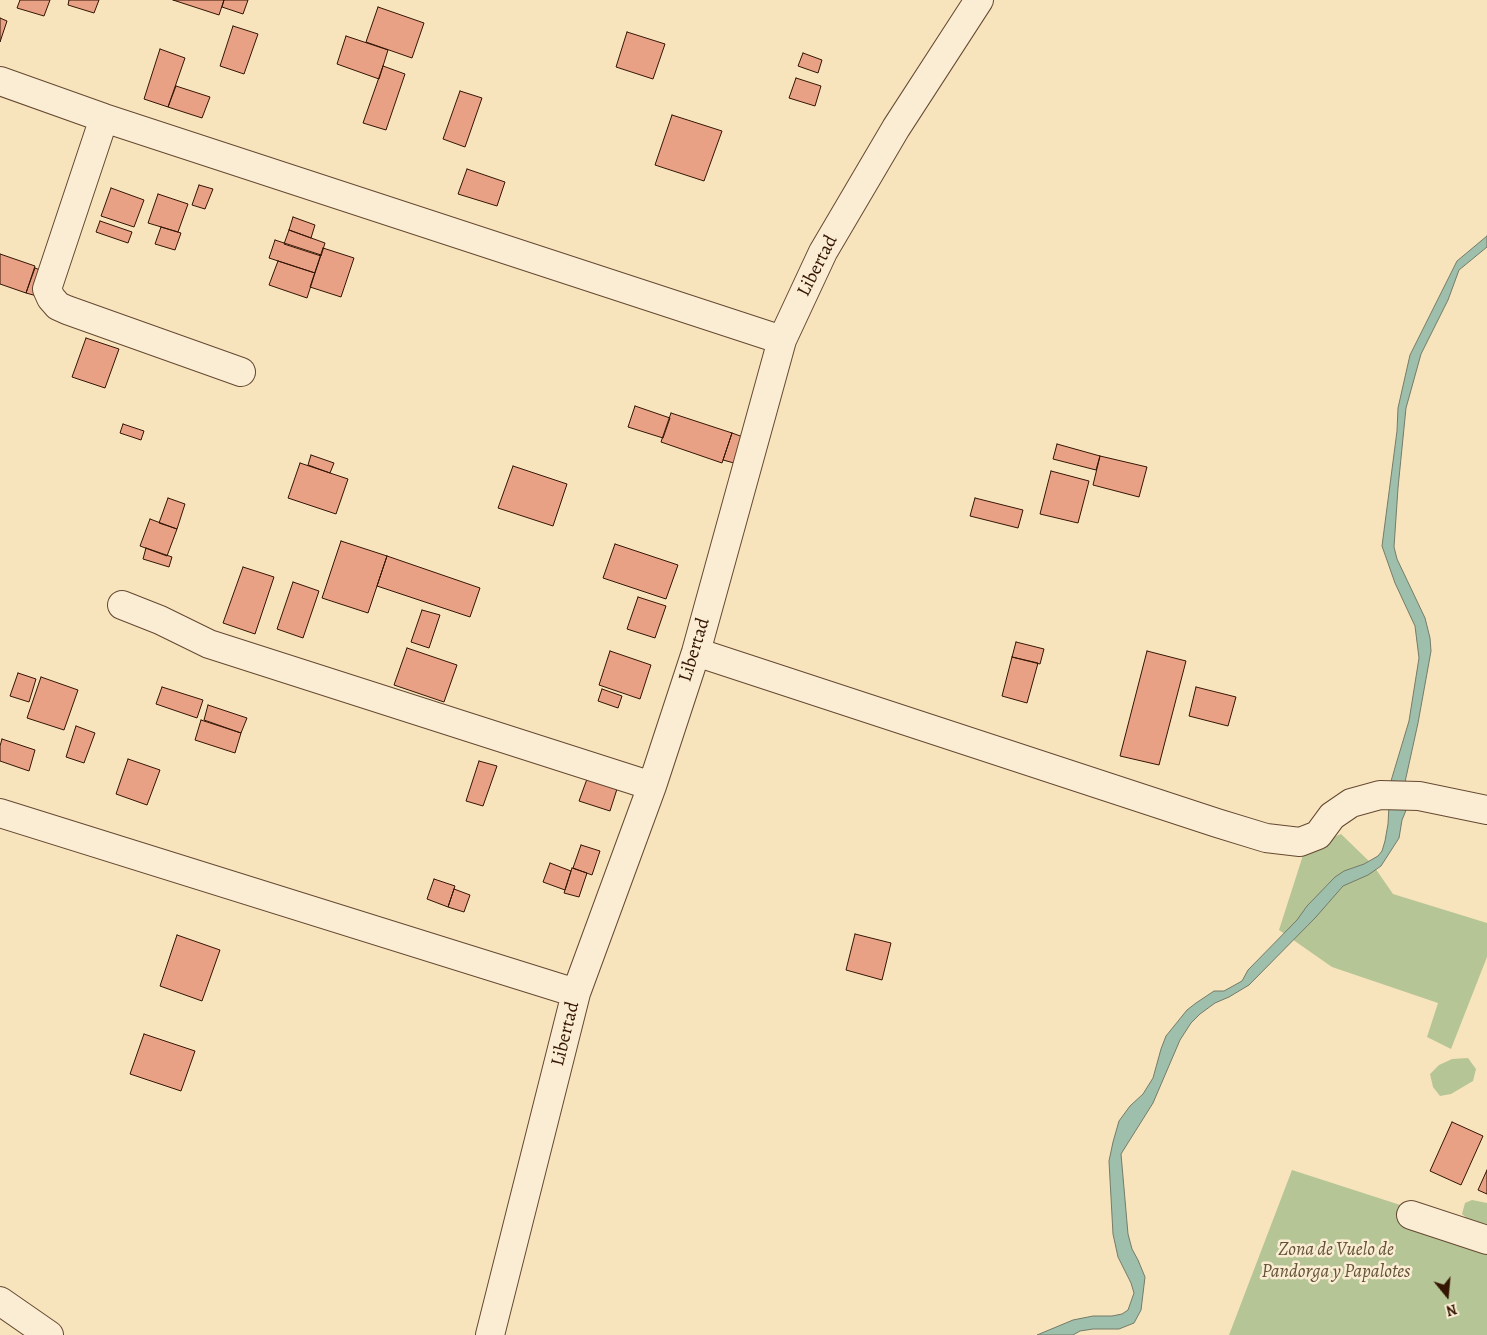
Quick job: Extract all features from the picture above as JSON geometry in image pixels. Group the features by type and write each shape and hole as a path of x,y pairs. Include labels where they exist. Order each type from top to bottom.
{"street":[{"name":"Libertad","path":"490,1335 576,993 652,786 696,652 782,340 823,252 896,128 979,0"},
{"path":"0,82 104,118 782,340"},
{"path":"104,118 47,289 51,298 58,306 67,310 241,372"},
{"path":"122,605 160,620 208,644 652,786"},
{"path":"696,652 1266,838 1300,842 1318,835 1332,816 1350,803 1380,795 1419,796 1487,810"},
{"path":"0,813 576,993"},
{"path":"1411,1215 1487,1240"},
{"path":"0,1301 49,1335"}],"green space":[{"path":"1341,834 1373,865 1393,894 1487,923 1487,957 1451,1049 1427,1037 1438,1003 1332,967 1279,930 1305,849"},
{"path":"1468,1058 1476,1069 1473,1081 1451,1094 1440,1096 1433,1087 1430,1074 1439,1065 1452,1059"},
{"name":"Zona de Vuelo de Pandorga y Papalotes","path":"1292,1170 1487,1233 1487,1335 1229,1335"},
{"path":"1472,1200 1487,1203 1487,1224 1471,1222 1462,1214 1465,1203"}],"shaded area":[{"path":"1487,236 1487,247 1459,270 1448,300 1421,354 1406,408 1394,547 1397,559 1425,618 1431,651 1405,782 1391,781 1409,721 1419,658 1415,626 1395,583 1382,546 1397,431 1398,408 1410,355 1457,261"},
{"path":"1409,803 1402,820 1399,838 1381,866 1368,875 1343,886 1316,917 1249,985 1215,1003 1200,1014 1191,1023 1180,1040 1153,1103 1121,1154 1128,1234 1132,1249 1145,1277 1141,1310 1134,1323 1119,1329 1093,1329 1080,1331 1073,1335 1037,1335 1073,1320 1093,1316 1112,1316 1122,1314 1128,1310 1134,1293 1118,1257 1113,1234 1109,1161 1119,1121 1130,1106 1143,1094 1153,1078 1166,1036 1187,1010 1196,1003 1214,991 1224,991 1242,981 1248,970 1297,920 1307,906 1335,877 1378,856 1382,851 1385,841 1389,805"}],"building":[{"path":"20,0 50,0 44,16 17,8"},
{"path":"69,0 99,0 94,13 68,5"},
{"path":"173,0 224,0 219,15"},
{"path":"224,0 248,0 243,14 222,7"},
{"path":"378,7 424,23 412,58 366,42"},
{"path":"0,18 7,21 0,42"},
{"path":"233,26 258,34 244,74 220,66"},
{"path":"627,32 665,44 653,79 616,67"},
{"path":"346,36 388,50 379,79 337,64"},
{"path":"160,49 185,58 168,107 144,99"},
{"path":"803,53 822,60 818,73 798,66"},
{"path":"383,66 405,74 386,130 363,123"},
{"path":"796,78 821,86 815,106 789,98"},
{"path":"176,86 210,97 202,118 168,107"},
{"path":"460,91 482,98 465,147 443,139"},
{"path":"672,115 722,131 704,181 655,165"},
{"path":"467,169 505,182 497,206 458,194"},
{"path":"199,185 213,189 205,209 192,205"},
{"path":"111,188 144,200 134,227 101,216"},
{"path":"158,194 188,204 178,232 148,223"},
{"path":"293,217 315,225 311,238 289,230"},
{"path":"100,221 132,232 128,243 96,232"},
{"path":"161,227 181,233 175,250 155,244"},
{"path":"289,230 325,243 321,256 284,244"},
{"path":"275,240 321,255 315,273 269,258"},
{"path":"323,248 354,258 341,297 310,287"},
{"path":"0,254 35,266 26,293 0,284"},
{"path":"278,261 315,273 307,298 269,285"},
{"path":"35,268 45,272 37,296 26,293"},
{"path":"86,338 119,349 105,388 72,377"},
{"path":"635,406 670,418 663,438 628,427"},
{"path":"671,413 732,433 722,463 661,442"},
{"path":"123,424 144,431 141,440 120,433"},
{"path":"732,433 743,437 734,463 723,460"},
{"path":"1057,444 1100,456 1096,470 1053,459"},
{"path":"311,455 334,463 330,473 308,465"},
{"path":"1100,456 1147,467 1139,497 1093,485"},
{"path":"300,463 348,479 336,514 288,498"},
{"path":"513,466 567,484 553,526 498,508"},
{"path":"1051,471 1089,481 1078,523 1040,514"},
{"path":"168,498 185,504 177,529 159,523"},
{"path":"975,498 1023,510 1018,528 970,516"},
{"path":"150,519 177,529 167,556 140,546"},
{"path":"341,541 387,556 368,613 322,598"},
{"path":"615,544 678,565 666,599 603,578"},
{"path":"146,548 172,557 169,567 143,559"},
{"path":"387,556 480,588 470,617 377,586"},
{"path":"243,567 274,577 255,634 223,623"},
{"path":"293,582 319,591 303,638 277,629"},
{"path":"638,597 666,606 655,638 627,629"},
{"path":"422,610 440,615 429,648 411,642"},
{"path":"1016,642 1044,649 1040,664 1012,657"},
{"path":"407,648 457,665 444,702 394,685"},
{"path":"610,651 651,665 640,699 599,685"},
{"path":"1147,651 1186,661 1159,765 1120,756"},
{"path":"1012,657 1038,663 1027,703 1002,696"},
{"path":"18,673 36,679 29,702 10,696"},
{"path":"41,677 78,690 64,730 27,718"},
{"path":"162,687 203,700 197,718 156,704"},
{"path":"1196,687 1236,697 1228,726 1189,716"},
{"path":"602,689 622,696 618,708 598,701"},
{"path":"208,705 247,718 241,733 204,720"},
{"path":"201,720 241,733 235,753 195,740"},
{"path":"76,726 95,733 84,763 66,757"},
{"path":"2,739 35,750 29,771 0,761"},
{"path":"128,759 160,770 147,805 116,794"},
{"path":"479,761 497,766 483,806 466,801"},
{"path":"587,779 617,789 610,811 579,801"},
{"path":"581,845 600,851 592,875 573,868"},
{"path":"550,863 571,871 565,890 543,882"},
{"path":"572,868 587,873 579,897 564,893"},
{"path":"434,879 455,886 448,907 427,899"},
{"path":"454,889 470,895 464,912 448,907"},
{"path":"855,934 891,943 882,980 846,970"},
{"path":"177,935 220,950 202,1001 160,986"},
{"path":"144,1034 195,1051 181,1091 130,1074"},
{"path":"1452,1122 1483,1136 1461,1185 1430,1171"},
{"path":"1487,1170 1487,1194 1478,1190"}]}
